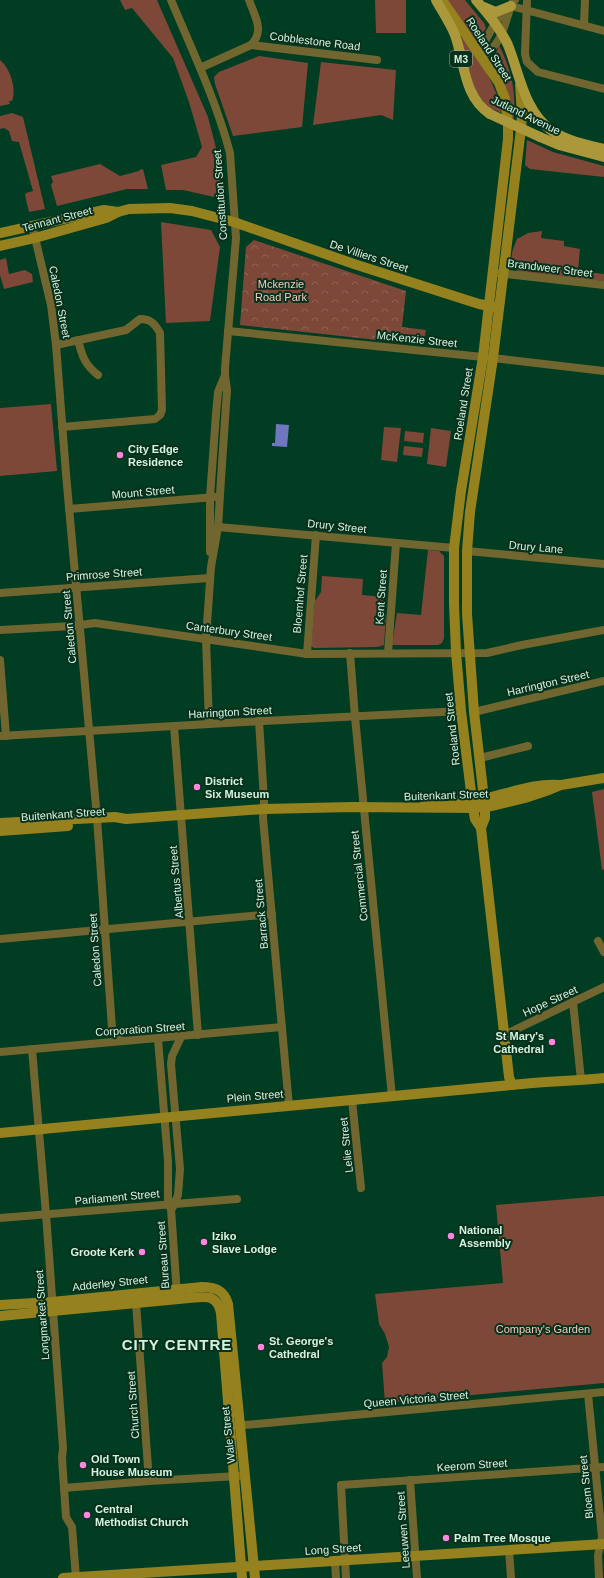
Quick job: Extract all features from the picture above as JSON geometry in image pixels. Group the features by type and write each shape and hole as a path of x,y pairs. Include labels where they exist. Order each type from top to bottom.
{"main road":[{"name":"Jutland Avenue","path":"436,0 455,36 471,94 480,107 490,114 559,145 604,157"},
{"name":"Roeland Street","path":"442,0 495,76 503,91 505,99 508,139 498,273"},
{"name":"Jutland Avenue","path":"479,3 502,33 531,108 546,127 565,138 604,149"},
{"path":"479,3 496,12 513,3"},
{"name":"Roeland Street","path":"481,828 485,818 485,803 474,712 467,614 467,551 493,307 521,128 522,106 519,80"},
{"name":"Tennant Street","path":"0,246 35,238 106,218 118,212 141,208 170,208 192,211 234,222"},
{"name":"Tennant Street","path":"0,233 104,210 118,212"},
{"name":"De Villiers Street","path":"234,222 354,264 493,307"},
{"name":"Roeland Street","path":"488,357 461,491 454,548 454,604 461,712 472,804 475,819 481,828 509,1077 512,1085"},
{"name":"Buitenkant Street","path":"0,831 97,821 115,817 126,819 264,809 485,803 531,796 561,785 604,778"},
{"name":"Buitenkant Street","path":"0,823 97,821"},
{"name":"Plein Street","path":"0,1133 512,1085 604,1078"},
{"name":"Adderley Street","path":"0,1305 53,1307 136,1303 218,1296 212,1287 176,1288 53,1307 0,1316"},
{"name":"Wale Street","path":"218,1296 235,1426 239,1476 242,1573"},
{"name":"Wale Street","path":"239,1476 255,1578"},
{"name":"Long Street","path":"63,1578 242,1573 254,1566 602,1545"}],"street":[{"name":"Constitution Street","path":"171,0 200,68 230,153 236,238 225,375 227,390 218,527 211,567 206,638 209,724"},
{"path":"200,68 251,45 257,39 259,31 250,0"},
{"path":"527,0 525,54 527,62 538,72 604,89"},
{"path":"584,25 585,0"},
{"path":"480,54 495,23 513,3"},
{"path":"480,54 494,48 502,33 513,3"},
{"path":"513,3 527,11 604,30"},
{"name":"Cobblestone Road","path":"251,45 377,60"},
{"name":"Caledon Street","path":"32,226 51,305 56,345 97,821 112,1028"},
{"name":"Brandweer Street","path":"498,273 604,285"},
{"path":"56,345 126,330 140,319 146,319 152,322 160,333 162,410 160,415 155,419 62,428"},
{"name":"McKenzie Street","path":"228,331 488,357 604,371"},
{"path":"78,340 82,356 90,368 98,375"},
{"name":"Constitution Street","path":"211,567 209,538 210,497 218,392 225,375"},
{"name":"Mount Street","path":"69,509 210,497 220,498"},
{"name":"Drury Street","path":"218,527 454,548"},
{"name":"Bloemhof Street","path":"307,654 316,535"},
{"name":"Kent Street","path":"388,653 396,543"},
{"name":"Drury Lane","path":"467,551 604,564"},
{"path":"604,559 604,564"},
{"name":"Primrose Street","path":"0,593 210,578"},
{"name":"Canterbury Street","path":"0,630 95,623 206,638 307,654 350,654 456,652 487,653 604,630"},
{"name":"Commercial Street","path":"350,654 363,806 392,1096"},
{"path":"0,660 3,736"},
{"name":"Harrington Street","path":"474,712 604,681"},
{"name":"Harrington Street","path":"3,736 259,721 461,712"},
{"name":"Barrack Street","path":"259,721 272,914 289,1106"},
{"name":"Albertus Street","path":"174,726 198,1036"},
{"path":"480,758 528,746"},
{"path":"0,939 272,914"},
{"path":"598,941 604,952"},
{"name":"Hope Street","path":"504,1034 604,987"},
{"path":"584,997 604,994"},
{"path":"573,1002 581,1080"},
{"name":"Corporation Street","path":"0,1052 198,1036 282,1027"},
{"path":"98,1043 106,1037 112,1028 122,1041"},
{"path":"171,1205 178,1195 180,1176 172,1056 181,1037"},
{"path":"158,1039 171,1205"},
{"name":"Longmarket Street","path":"32,1049 53,1307 63,1448 62,1458 66,1517 72,1527 76,1578"},
{"name":"Lelie Street","path":"352,1100 361,1188"},
{"name":"Parliament Street","path":"0,1218 237,1199"},
{"name":"Bureau Street","path":"171,1205 178,1299"},
{"name":"Church Street","path":"136,1303 149,1481"},
{"name":"Queen Victoria Street","path":"235,1426 604,1392"},
{"name":"Bloem Street","path":"588,1394 602,1537 602,1545 598,1555 599,1578"},
{"name":"Keerom Street","path":"340,1561 341,1486 344,1484 604,1467"},
{"path":"64,1488 239,1476"},
{"name":"Leeuwen Street","path":"410,1480 417,1578"},
{"path":"507,1550 507,1578"},
{"path":"507,1550 511,1578"},
{"path":"336,1578 340,1561"},
{"path":"340,1561 346,1578"}],"green space":[{"path":"120,0 157,0 208,117 216,148 221,191 214,197 183,190 166,190 161,165 196,157 202,147 189,102 173,58 132,8 125,10"},
{"path":"375,0 406,0 406,33 376,33"},
{"path":"445,0 465,0 484,23 486,28 477,43"},
{"path":"462,38 492,83 502,113 489,108 472,88 460,39"},
{"path":"499,45 513,85 514,110 509,152 509,97 502,78 490,58 496,53"},
{"path":"259,56 308,63 302,127 233,136 214,77 219,72"},
{"path":"0,60 10,73 14,91 12,101 9,101 10,104 0,106"},
{"path":"321,62 396,70 393,120 381,115 313,125"},
{"path":"12,113 23,117 45,209 29,212 25,195 26,193 33,191 19,142 12,141 9,131 4,128 0,129 0,116"},
{"path":"527,140 553,152 604,166 604,177 530,169 525,165"},
{"path":"100,164 120,176 143,169 148,189 127,189 57,206 51,185 53,182 51,176"},
{"path":"161,222 211,230 220,247 210,321 166,323"},
{"path":"542,231 541,238 564,241 564,246 580,249 578,271 604,274 604,281 523,274 514,268 511,259 517,239 528,233"},
{"name":"Mckenzie Road Park","path":"254,240 406,291 402,327 426,330 423,345 240,325 246,247"},
{"path":"6,258 9,274 25,270 32,274 33,282 4,289 0,275 0,260"},
{"path":"51,404 57,471 0,476 0,408"},
{"path":"384,427 401,428 397,462 381,460"},
{"path":"431,428 451,431 446,467 427,464"},
{"path":"405,431 424,433 423,443 404,441"},
{"path":"404,446 423,448 422,457 403,455"},
{"path":"428,550 439,551 444,556 444,638 442,643 438,645 392,645 397,613 421,615"},
{"path":"322,576 363,579 362,595 384,597 382,612 386,614 384,645 377,647 314,648 311,646 315,601 321,592"},
{"path":"604,789 604,869 602,870 592,792"},
{"name":"Company's Garden","path":"604,1196 604,1383 385,1403 382,1363 387,1357 389,1347 385,1334 379,1324 375,1294 503,1283 496,1205"}],"water":[{"path":"276,424 289,425 287,447 272,446 272,443 275,443"}],"place":[{"name":"City Edge Residence","path":"120,455"},
{"name":"District Six Museum","path":"197,787"},
{"name":"St Mary's Cathedral","path":"552,1042"},
{"name":"National Assembly","path":"451,1236"},
{"name":"Iziko Slave Lodge","path":"204,1242"},
{"name":"Groote Kerk","path":"142,1252"},
{"name":"St. George's Cathedral","path":"261,1347"},
{"name":"Old Town House Museum","path":"83,1465"},
{"name":"Central Methodist Church","path":"87,1515"},
{"name":"Palm Tree Mosque","path":"446,1538"}],"district":[{"name":"CITY CENTRE","path":"177,1344"}]}
